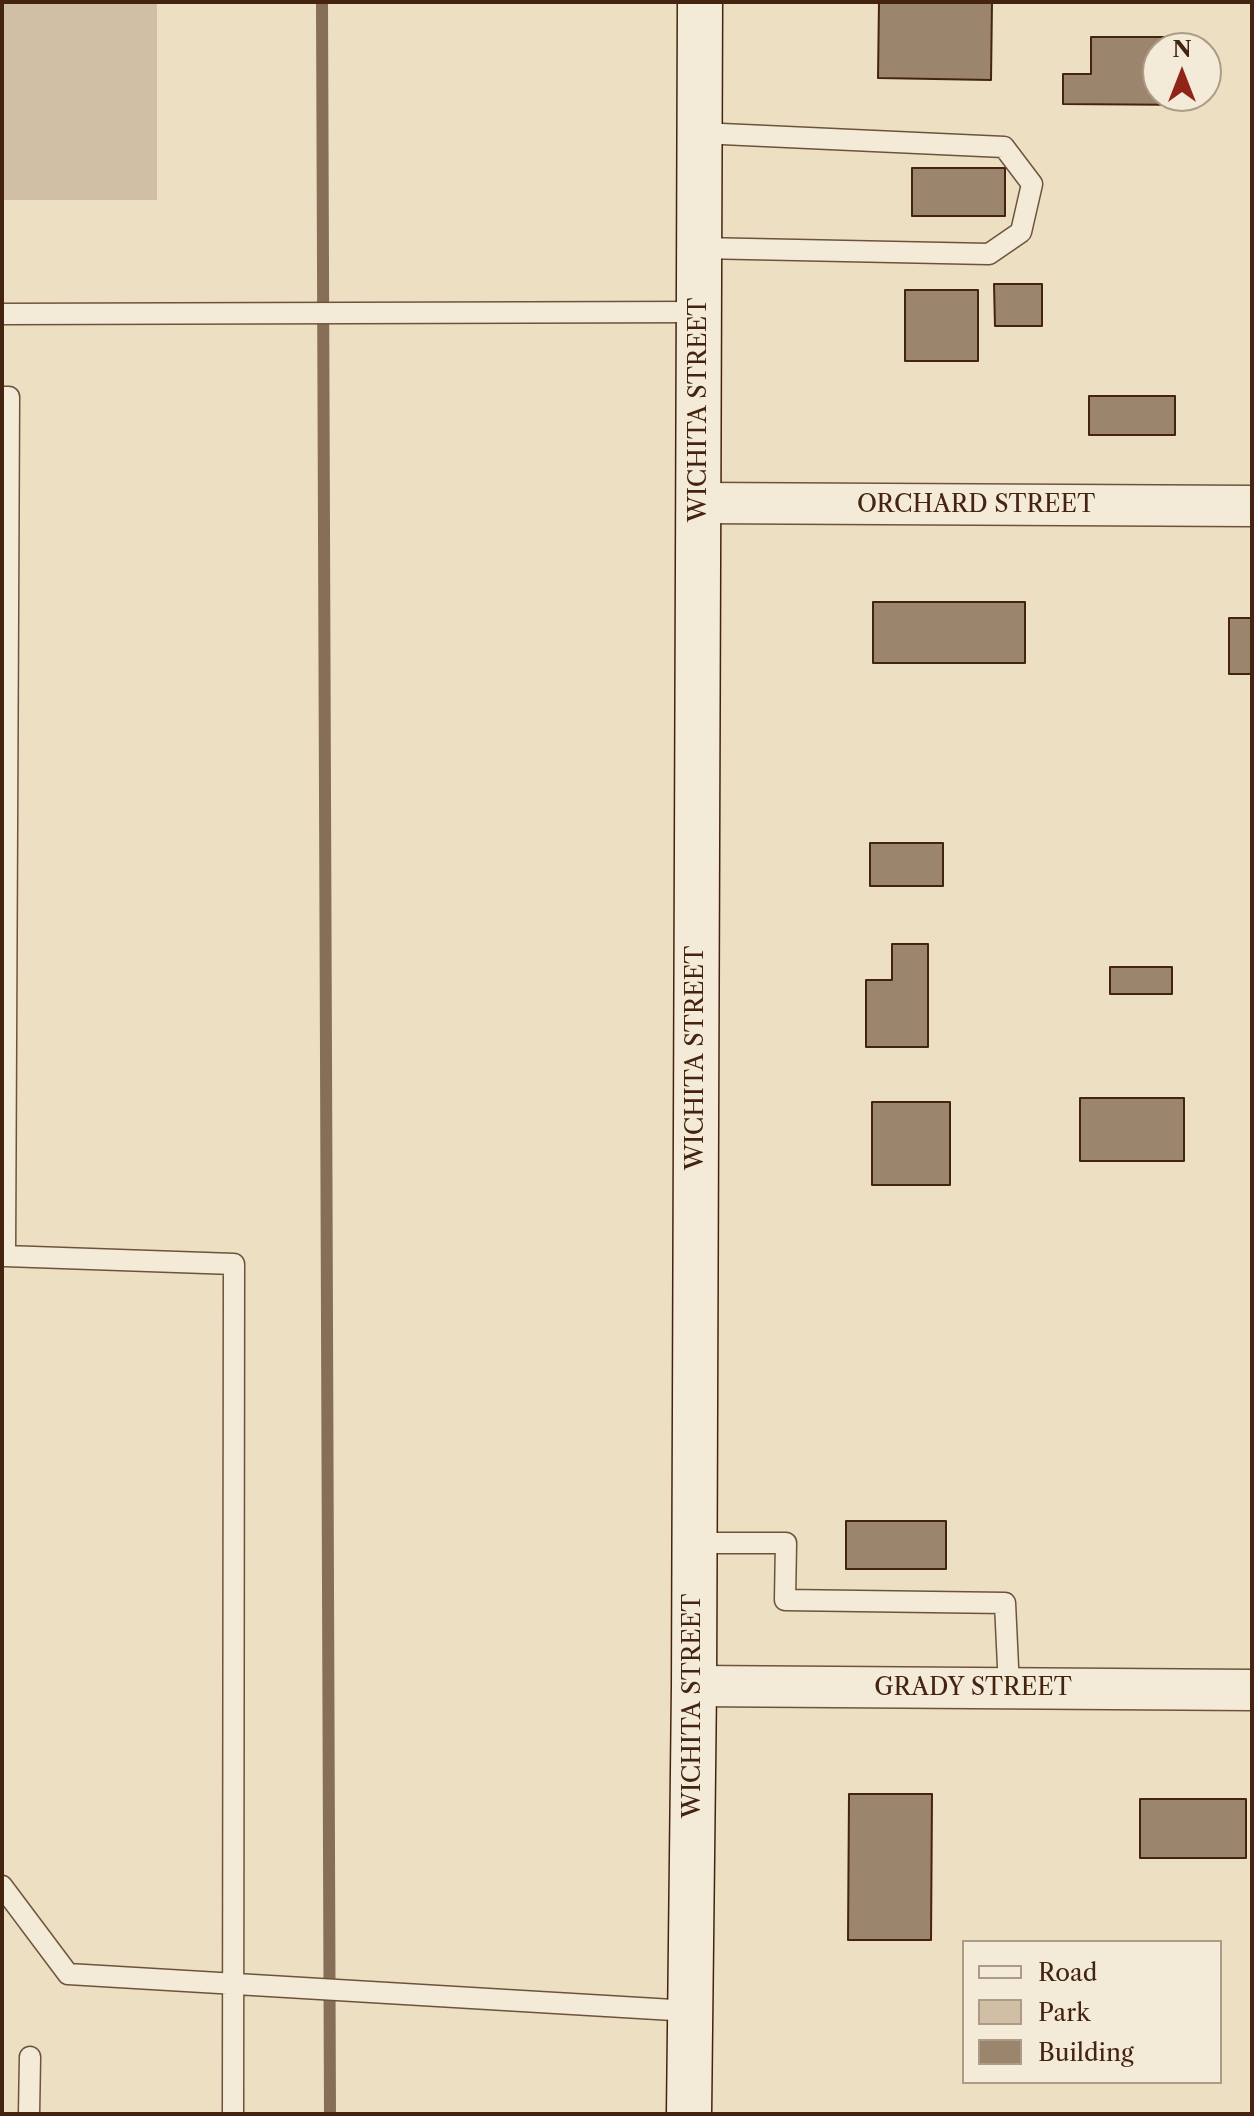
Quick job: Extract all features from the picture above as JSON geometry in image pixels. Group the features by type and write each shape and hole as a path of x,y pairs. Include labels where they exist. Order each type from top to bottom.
{"main road":[{"name":"WICHITA STREET","path":"689,2114 694,1686 700,2"}],"street":[{"name":"ORCHARD STREET","path":"699,503 1252,506"},
{"name":"GRADY STREET","path":"694,1686 1252,1690"}],"lane":[{"path":"700,133 1004,147 1032,184 1021,232 989,254 700,248"},
{"path":"2,314 699,312"},
{"path":"2,397 9,397 5,1256 234,1264 233,2114"},
{"path":"694,1543 786,1543 785,1600 1005,1603 1009,1688"},
{"path":"2,1886 68,1974 690,2011"},
{"path":"29,2114 30,2057"}],"green space":[{"path":"2,2 157,2 157,200 2,200"}],"building":[{"path":"879,2 992,2 991,80 878,78"},
{"path":"1091,37 1142,37 1142,105 1063,104 1063,74 1091,74"},
{"path":"912,168 1005,168 1005,216 912,216"},
{"path":"994,284 1042,284 1042,326 995,326"},
{"path":"905,290 978,290 978,361 905,361"},
{"path":"1089,396 1175,396 1175,435 1089,435"},
{"path":"873,602 1025,602 1025,663 873,663"},
{"path":"1229,618 1252,618 1252,674 1229,674"},
{"path":"870,843 943,843 943,886 870,886"},
{"path":"892,944 928,944 928,1047 866,1047 866,980 892,980"},
{"path":"1110,967 1172,967 1172,994 1110,994"},
{"path":"1080,1098 1184,1098 1184,1161 1080,1161"},
{"path":"872,1102 950,1102 950,1185 872,1185"},
{"path":"846,1521 946,1521 946,1569 846,1569"},
{"path":"849,1794 932,1794 931,1940 848,1940"},
{"path":"1140,1799 1246,1799 1246,1858 1140,1858"}],"waterway":[{"path":"322,2 330,2114"}]}
